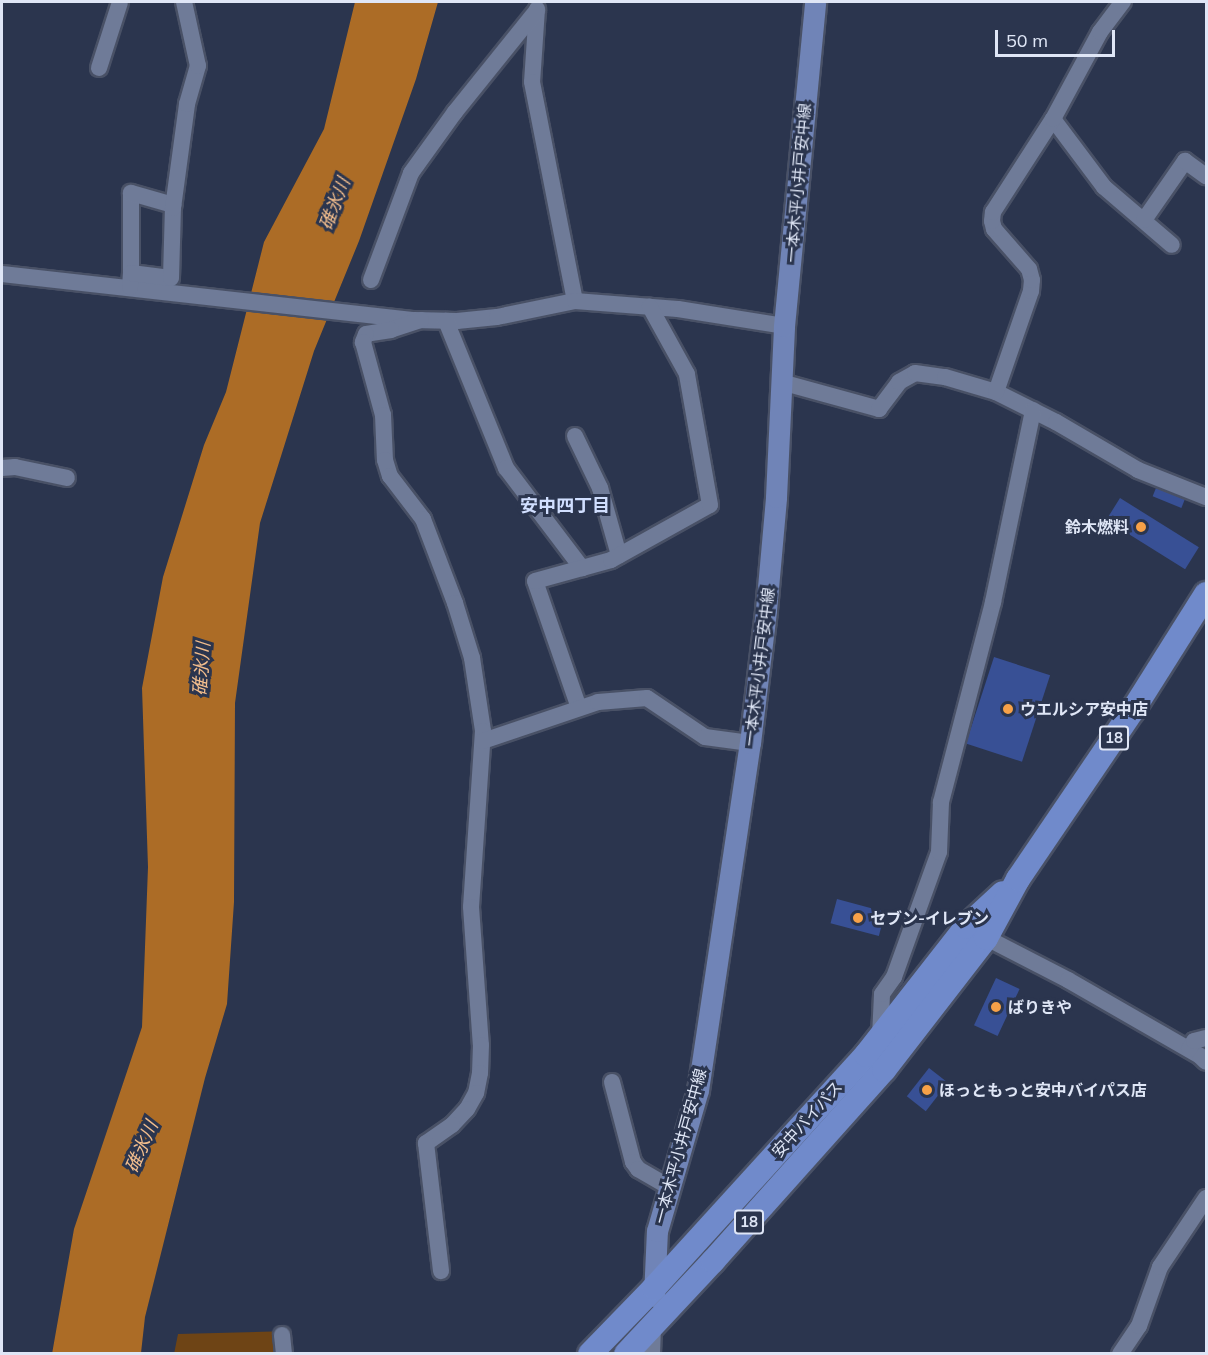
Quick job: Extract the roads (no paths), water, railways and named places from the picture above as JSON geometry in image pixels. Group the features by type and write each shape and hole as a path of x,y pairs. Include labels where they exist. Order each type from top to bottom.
{"highway":[{"name":"安中バイパス","path":"626,1353 884,1070 976,933 1018,879 1133,710 1206,594"},
{"name":"安中バイパス","path":"590,1353 654,1288 879,1037 976,933"}],"main road":[{"name":"一本木平小井戸安中線","path":"653,1325 657,1231 698,1090 750,744 766,610 776,496 784,326 815,2"}],"street":[{"path":"99,68 120,2"},
{"path":"2,274 130,280 171,278 173,205 187,104 198,66 184,2"},
{"path":"996,392 1031,291 1032,280 1029,269 994,229 993,212 1053,119 1100,32 1123,2"},
{"path":"371,280 411,173 455,112 538,6"},
{"path":"538,6 532,82 575,301"},
{"path":"1053,119 1104,187 1172,245"},
{"path":"1144,220 1185,161 1206,176"},
{"path":"130,280 131,193 173,205"},
{"path":"130,280 192,293 421,320 446,321 497,317 575,301 650,307 784,326"},
{"path":"579,708 535,581 620,555 710,505 687,374 650,307"},
{"path":"421,320 392,330 366,334 363,342 383,415 385,460 390,476 423,519 455,603 472,658 480,702 483,741 471,907 481,1045 480,1073 476,1093 467,1109 452,1125 426,1143 441,1271"},
{"path":"446,321 506,468 582,568"},
{"path":"781,382 879,409 899,382 915,373 945,377 996,392 1033,410 1138,470 1206,497"},
{"path":"879,1037 882,994 894,977 939,852 941,802 993,602 1033,410"},
{"path":"575,436 600,488 620,555"},
{"path":"2,468 15,467 67,478"},
{"path":"483,741 598,702 647,698 705,737 750,744"},
{"path":"976,933 1068,980 1189,1049 1206,1062"},
{"path":"1189,1049 1194,1041 1206,1038"},
{"path":"612,1082 633,1162 638,1170 669,1187"},
{"path":"1120,1353 1139,1326 1160,1267 1206,1198"},
{"path":"652,1353 653,1325"},
{"path":"282,1335 284,1353"}],"water":[{"name":"碓氷川","path":"355,2 438,2 416,79 359,241 314,351 260,523 235,703 234,902 227,1004 205,1078 145,1317 141,1353 52,1354 74,1229 142,1027 148,867 142,688 163,577 204,445 226,392 264,242 324,129"}],"place":[{"name":"鈴木燃料","path":"1141,527"},
{"name":"ウエルシア安中店","path":"1008,709"},
{"name":"セブン-イレブン","path":"858,918"},
{"name":"ばりきや","path":"996,1007"},
{"name":"ほっともっと安中バイパス店","path":"927,1090"}],"district":[{"name":"安中四丁目","path":"565,506"}]}
